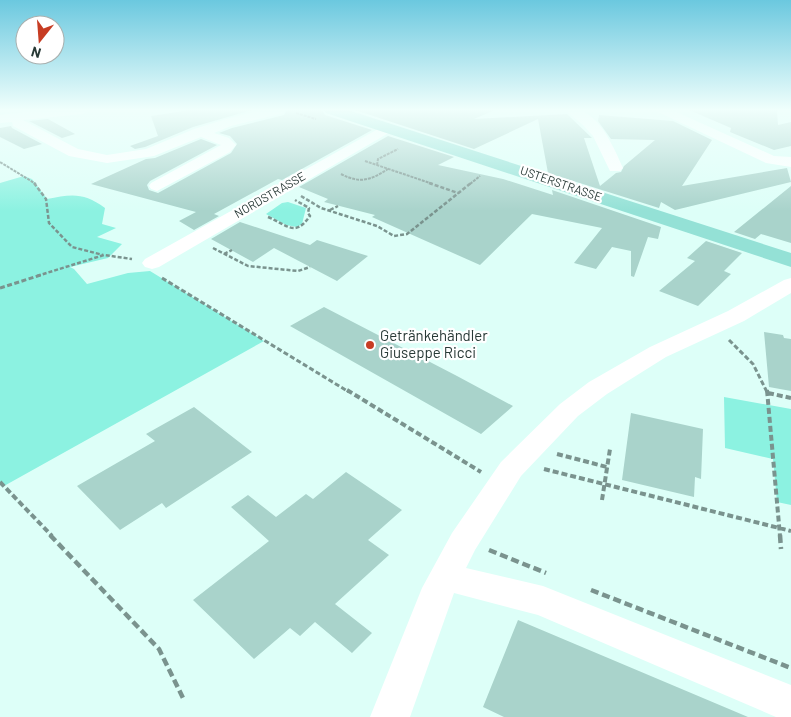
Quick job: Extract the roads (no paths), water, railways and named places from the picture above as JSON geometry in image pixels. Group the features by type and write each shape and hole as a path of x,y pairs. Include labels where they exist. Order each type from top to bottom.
{"main road":[{"name":"USTERSTRASSE","path":"434,143 791,260"}],"street":[{"path":"58,143 74,152 107,159 149,153 172,143"},
{"path":"157,186 225,149 229,145 227,143"},
{"name":"NORDSTRASSE","path":"152,263 360,143"},
{"path":"605,143 616,168"},
{"path":"734,143 771,160 791,162"},
{"path":"133,155 189,169"},
{"path":"771,160 768,161 770,165 791,169"},
{"path":"390,717 444,577 463,542 514,465 569,410 598,388 658,352 736,316 791,284"},
{"path":"444,577 543,601 791,704"}],"place":[{"name":"Getränkehändler Giuseppe Ricci","path":"370,345"}]}
